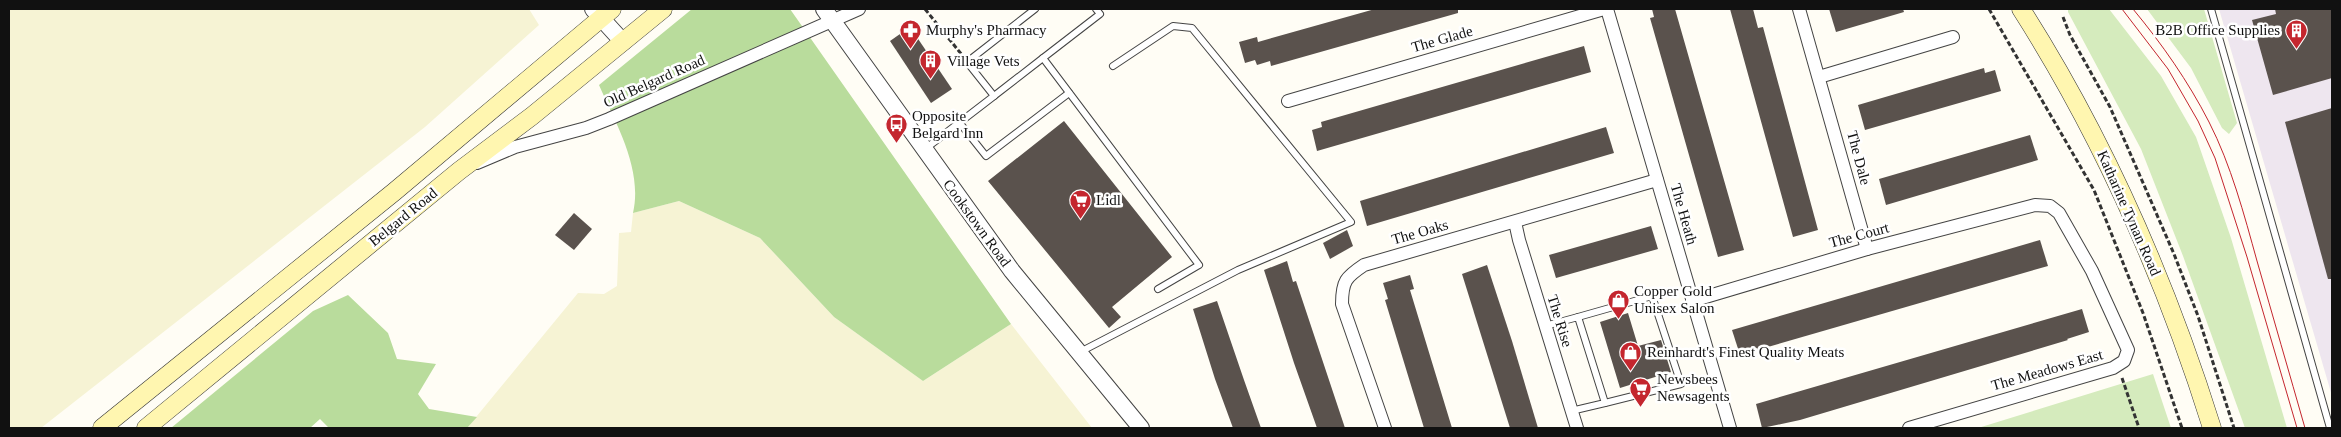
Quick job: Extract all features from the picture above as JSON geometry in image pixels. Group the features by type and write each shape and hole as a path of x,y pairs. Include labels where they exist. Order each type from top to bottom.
{"main road":[{"name":"Belgard Road","path":"146,428 459,171 532,116 663,9"},
{"name":"Katharine Tynan Road","path":"2021,9 2089,125 2129,208 2177,324 2212,428"},
{"name":"Belgard Road","path":"102,428 394,192 602,12"}],"street":[{"name":"Old Belgard Road","path":"459,171 515,148 586,128 609,119 828,14 859,9"},
{"name":"The Glade","path":"1288,101 1605,9"},
{"name":"The Heath","path":"1605,9 1730,428"},
{"name":"The Dale","path":"1799,9 1867,249"},
{"path":"602,12 623,42"},
{"name":"Cookstown Road","path":"828,14 1012,271 1141,428"},
{"path":"1819,77 1953,37"},
{"name":"The Oaks","path":"1385,428 1342,304 1342,286 1350,274 1364,264 1657,180"},
{"name":"The Court","path":"1692,301 1867,249 2035,205"},
{"name":"The Meadows East","path":"1909,428 2113,368 2124,361 2128,350 2092,271 2078,246 2059,213 2050,206 2035,205"},
{"name":"The Rise","path":"1515,222 1577,428"}],"lane":[{"path":"994,96 968,62 1035,9"},
{"path":"924,150 1100,14 1096,9"},
{"path":"2211,9 2330,428"},
{"path":"1080,352 1238,270 1351,222 1192,28 1173,26 1113,66"},
{"path":"1042,58 1199,265 1158,288"},
{"path":"959,122 986,156 1069,93"},
{"path":"1545,326 1652,296 1681,384 1571,411"},
{"path":"1578,318 1605,403"}],"path":[{"path":"925,9 968,62"},
{"path":"1989,9 2094,190 2143,313 2182,428"},
{"path":"2063,17 2070,35 2113,115 2174,254 2198,316 2234,428"},
{"path":"2121,377 2139,428"}],"shaded area":[{"path":"9,9 529,9 539,25 425,127 41,428 9,428"},
{"path":"2219,9 2332,9 2332,396"},
{"path":"679,201 760,238 834,317 923,381 1011,324 1092,428 467,428 578,293 604,294 617,286 619,233 631,232 633,213"}],"green space":[{"path":"692,9 790,9 1011,324 923,381 834,317 760,238 679,201 633,213 635,196 631,163 620,131 599,85"},
{"path":"2068,9 2109,9 2161,76 2196,137 2231,238 2287,428 2245,428 2183,256 2141,149"},
{"path":"2147,9 2204,9 2237,123 2229,134 2222,128 2191,68"},
{"path":"348,295 388,333 397,359 436,364 418,394 429,409 477,417 467,428 329,428 320,419 310,428 171,428 313,311"},
{"path":"2153,374 2171,428 1978,428"}],"building":[{"path":"1375,9 1458,9 1458,13 1271,66 1270,61 1257,65 1255,60 1245,63 1239,42 1257,37 1258,42"},
{"path":"1652,9 1675,9 1744,250 1718,257 1650,18 1654,17"},
{"path":"1730,9 1753,9 1758,28 1763,27 1818,230 1793,237"},
{"path":"1829,9 1903,9 1904,12 1836,32"},
{"name":"B2B Office Supplies","path":"2275,9 2332,9 2332,78 2273,95 2252,20 2276,14"},
{"path":"910,27 952,89 931,103 890,41"},
{"path":"1584,46 1591,72 1317,151 1312,130 1322,127 1321,122"},
{"path":"1984,68 1985,73 1995,70 2001,91 1865,130 1858,105"},
{"path":"2332,108 2332,279 2328,279 2285,122"},
{"name":"Lidl","path":"1064,121 1172,257 1112,307 1121,317 1109,328 988,181"},
{"path":"1606,127 1614,153 1367,226 1360,201"},
{"path":"2030,135 2038,160 1886,205 1879,179"},
{"path":"574,213 592,229 574,250 555,235"},
{"path":"1651,226 1658,249 1556,278 1549,255"},
{"path":"1347,230 1353,246 1330,259 1323,243"},
{"path":"2040,240 2048,266 1740,355 1732,330"},
{"path":"1287,261 1293,282 1296,281 1345,428 1317,428 1294,363 1264,270"},
{"path":"1487,265 1538,428 1510,428 1462,274"},
{"path":"1410,275 1414,289 1410,290 1452,428 1424,428 1385,300 1388,299 1383,283"},
{"path":"1217,301 1261,428 1233,428 1215,379 1193,309"},
{"path":"2082,309 2089,332 2068,340 1800,420 1762,428 1756,404"},
{"path":"1628,313 1638,346 1661,340 1671,372 1620,388 1600,322"}],"tram line":[{"path":"2122,9 2168,69 2198,121 2215,158 2247,257 2297,428"},
{"path":"2133,9 2183,77 2209,122 2224,155 2242,208 2305,428"}],"place":[{"name":"Murphy's Pharmacy","path":"910,49"},
{"name":"B2B Office Supplies","path":"2296,49"},
{"name":"Village Vets","path":"931,80"},
{"name":"Opposite Belgard Inn","path":"896,144"},
{"name":"Lidl","path":"1080,219"},
{"name":"Copper Gold Unisex Salon","path":"1618,319"},
{"name":"Reinhardt's Finest Quality Meats","path":"1631,371"},
{"name":"Newsbees Newsagents","path":"1641,407"}]}
